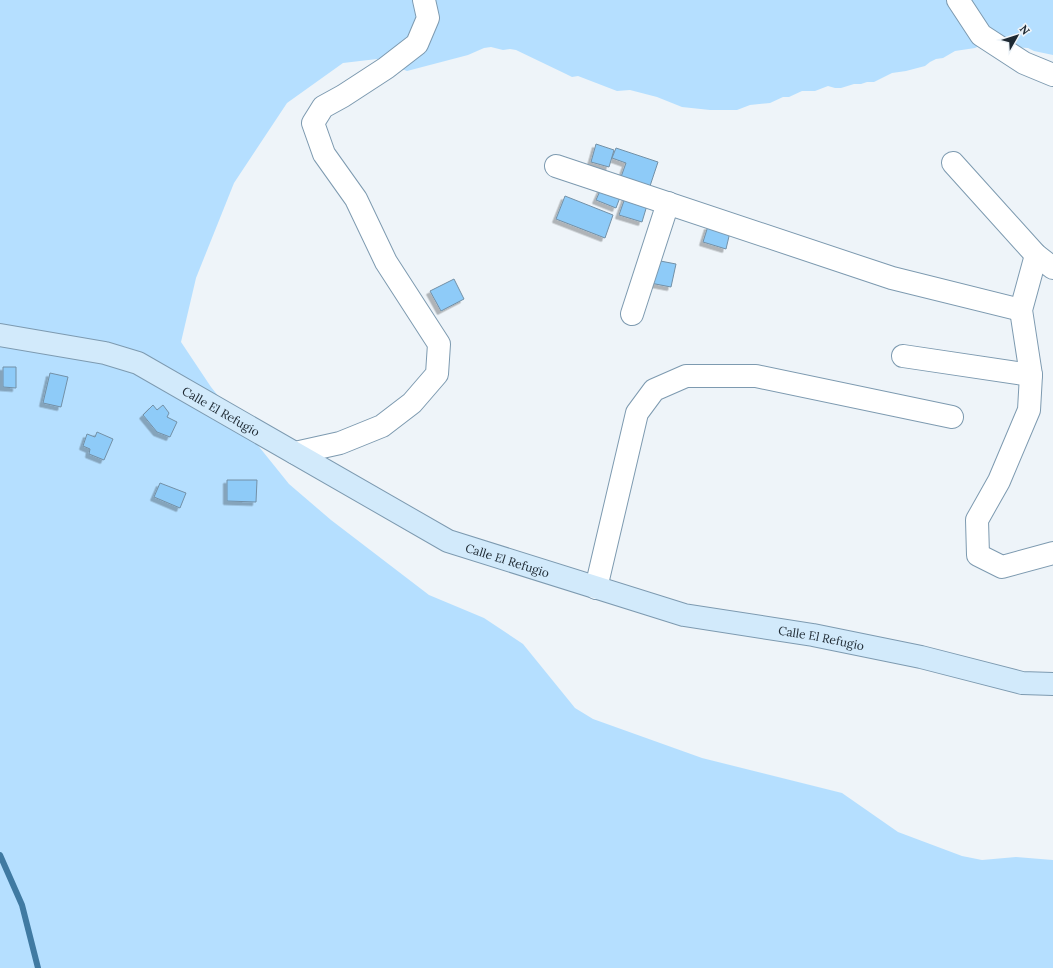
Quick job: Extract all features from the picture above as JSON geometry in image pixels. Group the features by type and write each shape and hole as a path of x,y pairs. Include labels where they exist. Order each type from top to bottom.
{"street":[{"path":"295,453 340,442 382,426 412,403 437,374 439,344 386,262 356,199 324,154 313,123 323,106 343,96 386,68 417,44 428,18 424,0"},
{"path":"958,0 981,35 1024,63 1053,75"},
{"path":"953,163 1036,255 1053,268"},
{"path":"556,166 892,278 1021,310"},
{"path":"632,314 668,203"},
{"path":"1036,255 1021,310 1031,375 1029,410 999,481 977,520 978,555 1002,567 1053,553"},
{"name":"Calle El Refugio","path":"0,335 105,353 138,363 448,541 684,615 813,636 906,654 1022,683 1053,684"},
{"path":"903,356 1031,375"},
{"path":"596,588 637,413 654,390 686,376 756,376 952,417"}],"shaded area":[{"path":"0,0 1053,0 1053,55 1034,51 1028,48 981,45 975,48 955,51 943,58 930,62 925,66 892,73 874,82 854,84 841,88 828,86 815,91 802,91 770,103 750,105 737,110 710,110 682,107 657,97 630,90 617,91 578,76 572,77 516,50 510,49 503,50 491,47 484,48 468,55 407,71 377,59 343,63 287,103 234,183 196,278 181,342 211,387 289,484 331,520 429,595 484,618 523,644 575,708 593,719 702,758 842,793 898,832 962,856 982,860 1016,857 1053,860 1053,968 0,968"}],"building":[{"path":"596,144 614,150 609,167 591,162"},
{"path":"616,148 658,162 650,186 621,177 626,163 612,158"},
{"path":"603,184 622,192 616,208 596,200"},
{"path":"626,195 648,202 642,222 619,215"},
{"path":"565,196 613,215 605,238 556,219"},
{"path":"708,226 730,232 726,249 703,242"},
{"path":"650,259 676,264 671,287 645,282"},
{"path":"454,279 464,299 441,311 430,291"},
{"path":"3,367 16,367 16,388 3,387"},
{"path":"50,373 68,377 61,407 43,403"},
{"path":"153,405 157,410 163,405 169,413 167,417 177,422 170,437 157,432 143,415"},
{"path":"97,432 113,439 104,460 89,454 90,449 83,446 87,434 95,437"},
{"path":"227,480 257,480 256,502 227,501"},
{"path":"160,483 186,493 180,508 154,497"}],"waterway":[{"path":"0,855 22,905 38,968"}]}
